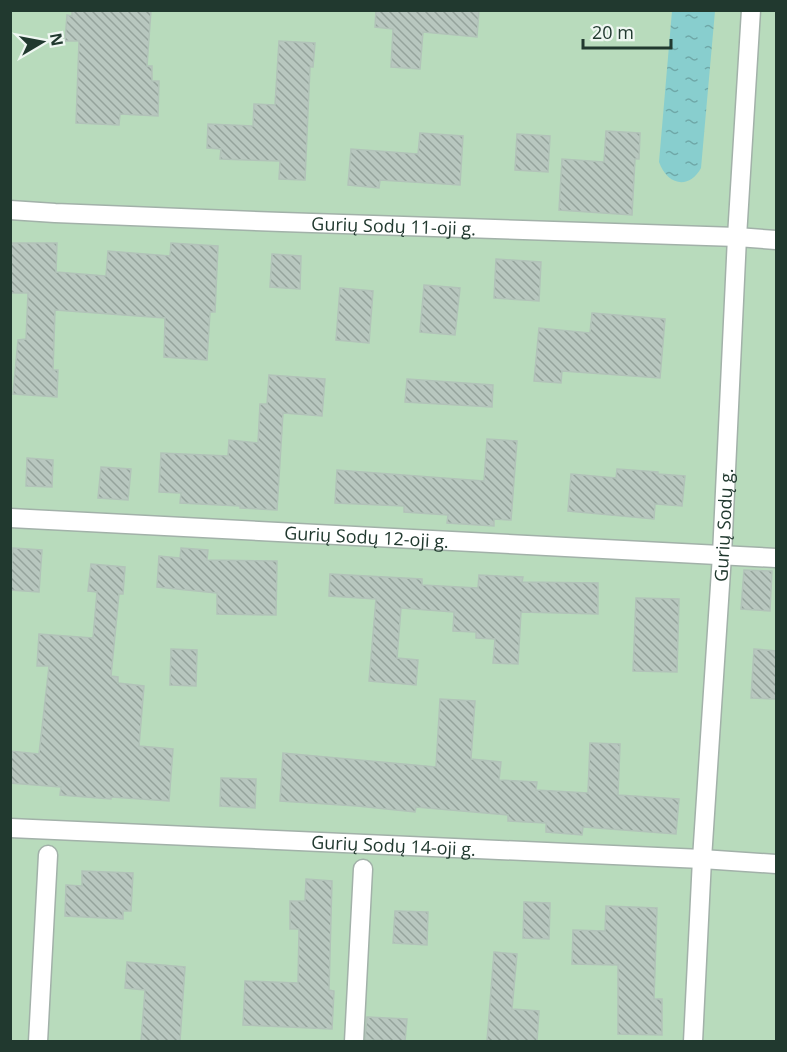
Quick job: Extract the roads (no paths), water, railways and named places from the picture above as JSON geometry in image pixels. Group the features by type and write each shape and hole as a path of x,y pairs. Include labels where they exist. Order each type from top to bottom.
{"street":[{"name":"Gurių Sodų g.","path":"693,1041 751,10"},
{"name":"Gurių Sodų 11-oji g.","path":"10,210 777,240"},
{"name":"Gurių Sodų 12-oji g.","path":"10,518 777,558"},
{"name":"Gurių Sodų 14-oji g.","path":"10,828 777,864"},
{"path":"38,1041 48,855"},
{"path":"354,1041 363,869"}],"water":[{"path":"672,11 715,11 701,168 696,175 685,182 678,182 667,176 659,162"}]}
